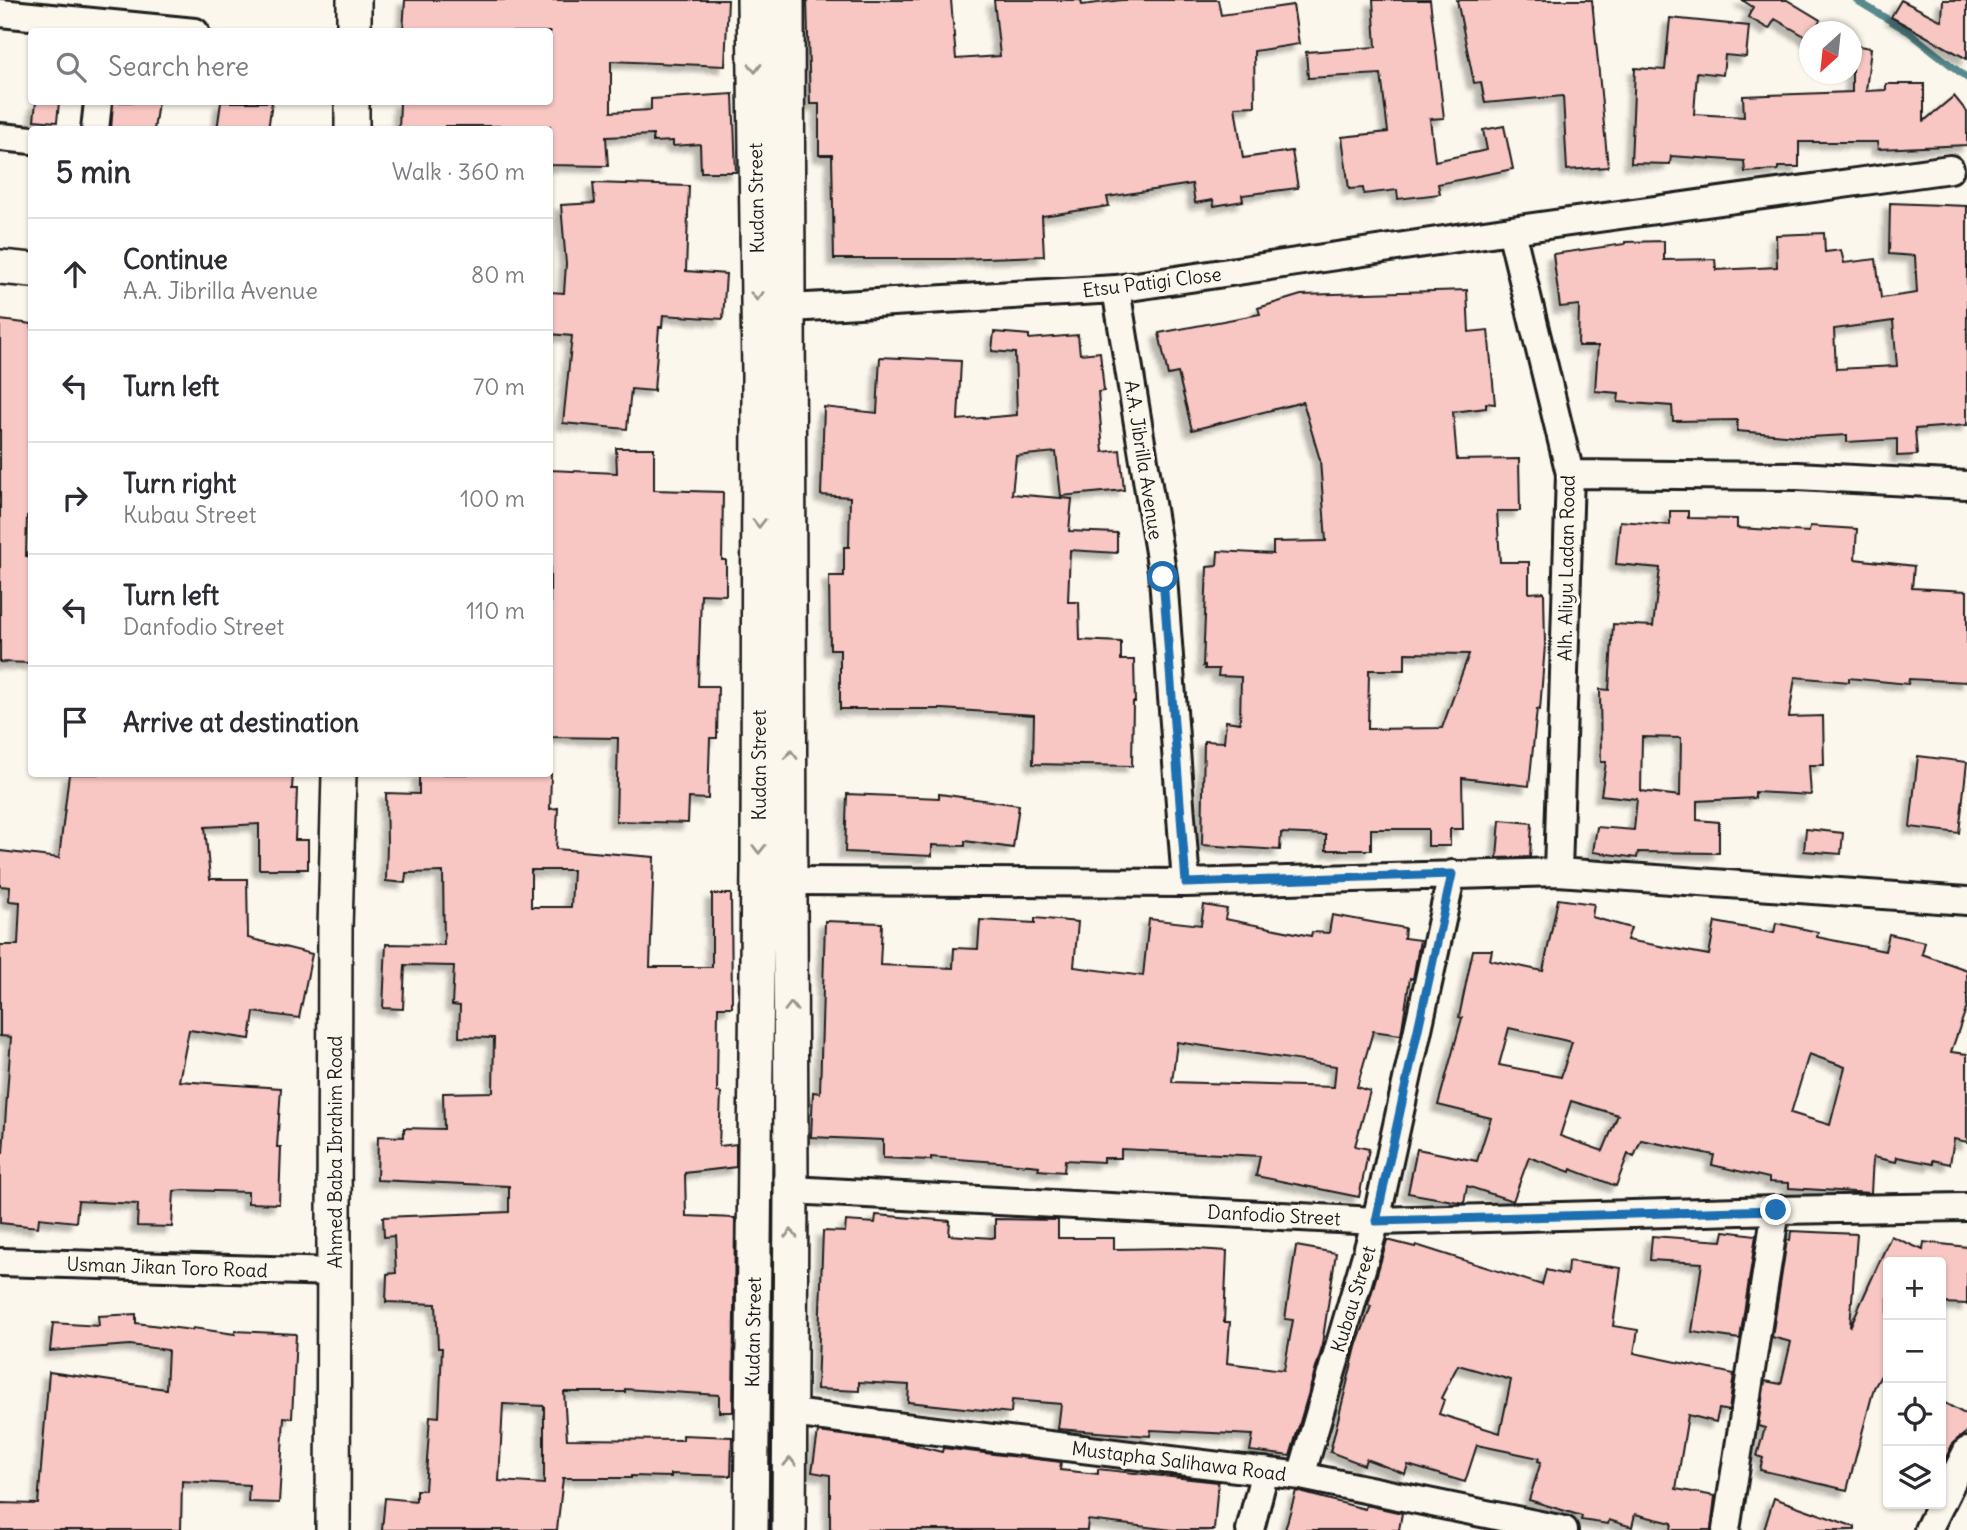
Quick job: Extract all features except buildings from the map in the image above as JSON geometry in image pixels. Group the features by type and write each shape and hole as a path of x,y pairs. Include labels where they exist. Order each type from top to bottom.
{"street":[{"path":"354,0 354,28"},
{"name":"Kudan Street","path":"751,1530 759,840 759,374 754,0"},
{"path":"787,0 791,881 789,1530"},
{"path":"0,13 124,28"},
{"path":"95,126 98,105"},
{"path":"352,105 352,126"},
{"path":"0,137 28,140"},
{"name":"Etsu Patigi Close","path":"790,308 1116,289 1511,230 1950,169"},
{"name":"Alh. Aliyu Ladan Road","path":"1511,230 1570,474 1559,872"},
{"path":"0,267 28,270"},
{"name":"A.A. Jibrilla Avenue","path":"1116,289 1163,577 1186,883"},
{"path":"1570,474 1797,476 1967,485"},
{"name":"Ahmed Baba Ibrahim Road","path":"333,1530 335,942 339,777"},
{"path":"791,881 1186,883 1559,872 1967,901"},
{"name":"Kubau Street","path":"1301,1476 1376,1221 1452,874"},
{"name":"Danfodio Street","path":"791,1190 1376,1221 1967,1207"},
{"path":"1726,1530 1776,1210"},
{"name":"Usman Jikan Toro Road","path":"0,1262 334,1272"},
{"name":"Mustapha Salihawa Road","path":"791,1413 1301,1476 1564,1530"},
{"path":"1928,1530 1967,1451"},
{"path":"1250,1530 1265,1471"}],"waterway":[{"path":"1856,0 1909,32 1967,78"}],"route":[{"path":"1163,577 1186,883 1452,874 1376,1221 1776,1210"}]}
